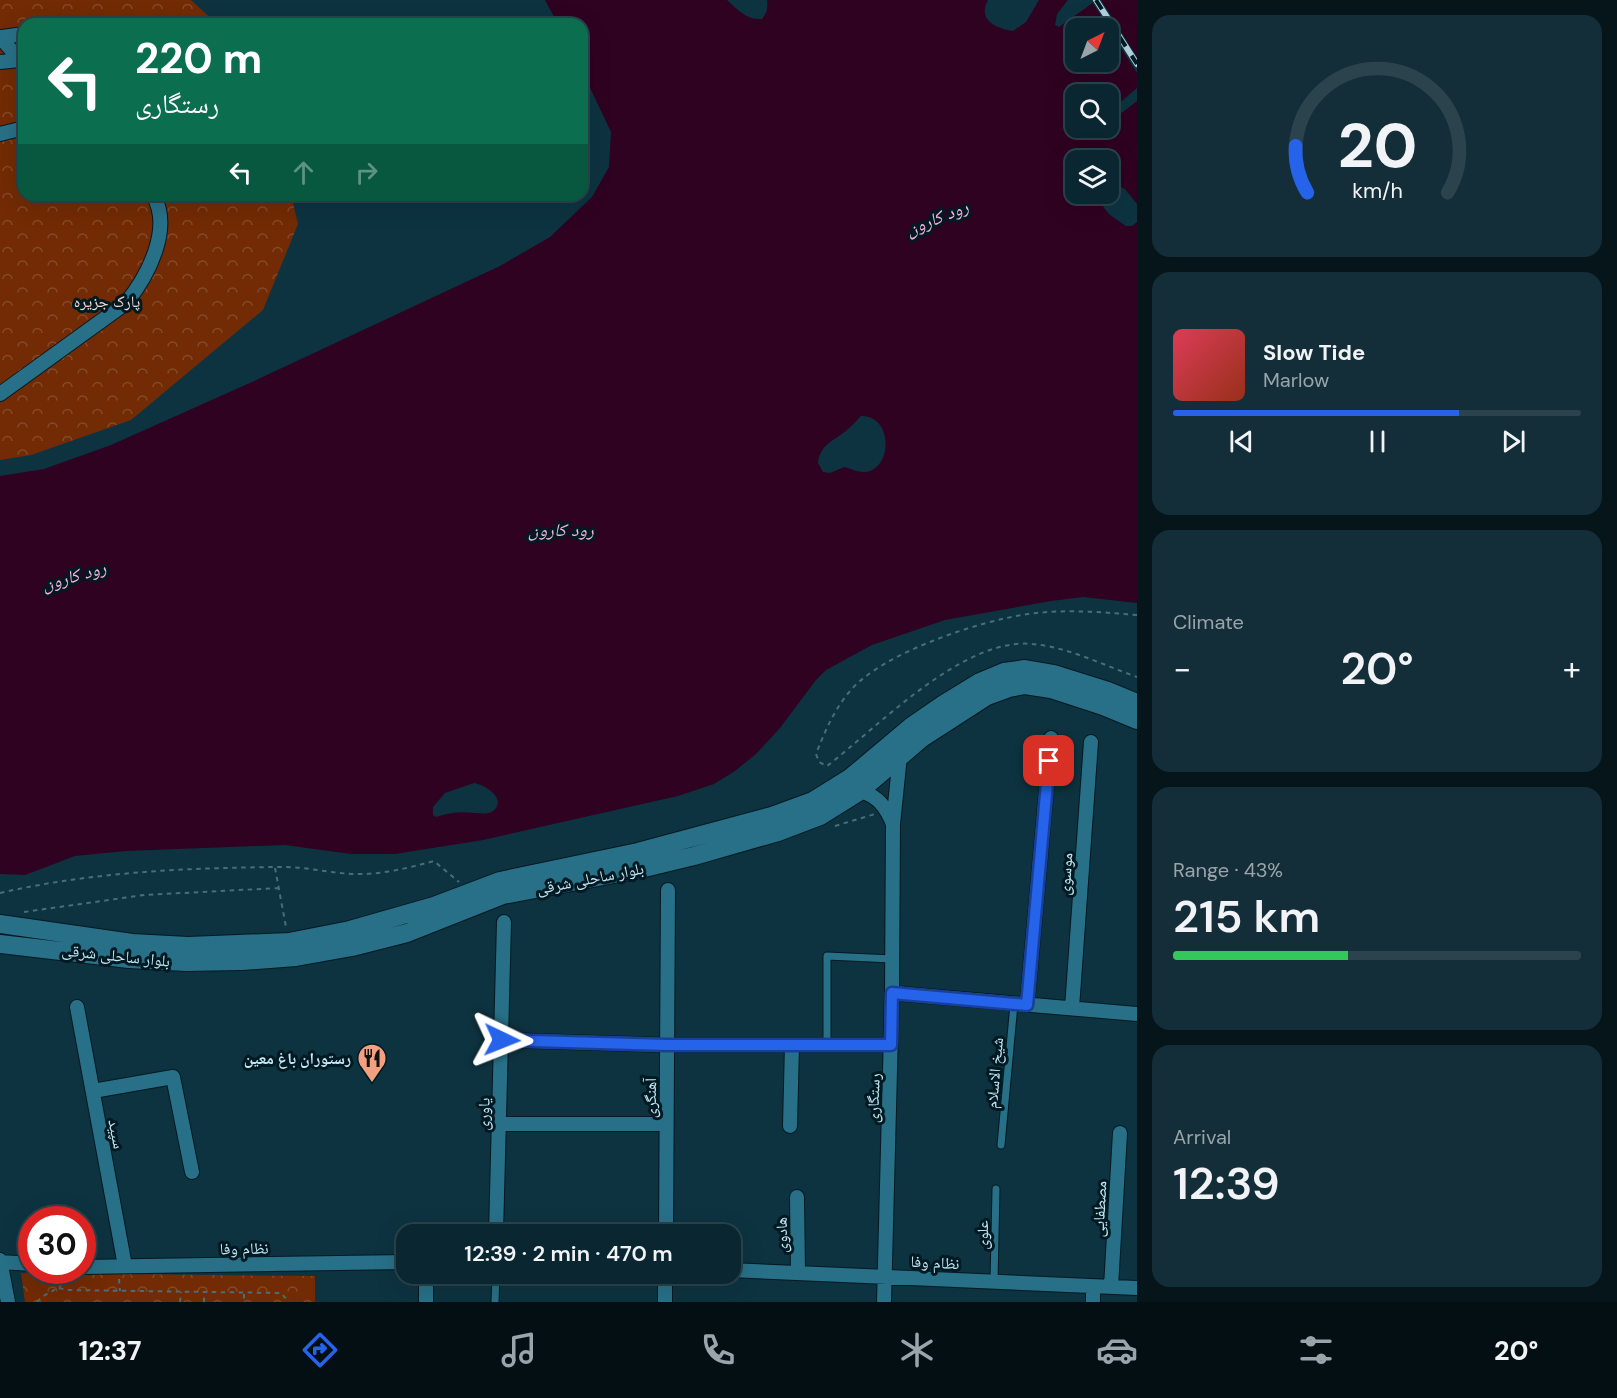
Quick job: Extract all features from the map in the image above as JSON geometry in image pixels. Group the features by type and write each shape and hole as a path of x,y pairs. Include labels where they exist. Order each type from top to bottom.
{"main road":[{"name":"بلوار ساحلی شرقی","path":"0,944 129,959 186,962 296,957 352,947 407,933 490,892 500,881 638,852 772,816 813,801 850,778 912,726 944,704 980,682 1004,672 1025,669 1054,674 1137,703"},
{"name":"بلوار ساحلی شرقی","path":"0,924 132,943 188,946 289,942 401,917 470,892 490,892 503,895 640,869 778,832 820,816 860,791 922,738 987,696 1009,688 1025,685 1061,692 1137,720"}],"street":[{"path":"1,37 18,35"},
{"path":"1,37 18,58"},
{"path":"0,62 18,63"},
{"path":"0,134 18,130"},
{"path":"0,394 126,303 137,290 158,241 160,221 156,201"},
{"path":"1020,1004 1051,738"},
{"name":"موسوی","path":"1072,1008 1091,742"},
{"name":"رستگاری","path":"884,1302 892,993 893,824 900,756"},
{"path":"860,791 878,800 887,811 893,824"},
{"name":"آهنگری","path":"666,1224 668,890"},
{"name":"یاوری","path":"496,1224 504,922"},
{"path":"892,993 1137,1014"},
{"name":"سپید","path":"77,1007 125,1266"},
{"path":"502,1040 667,1045 891,1045"},
{"path":"790,1126 792,1045"},
{"path":"93,1090 173,1077 192,1172"},
{"path":"499,1124 666,1124"},
{"name":"مصطفایی","path":"1111,1287 1120,1133"},
{"name":"هادوی","path":"797,1197 798,1272"},
{"path":"8,1302 0,1261 18,1263"},
{"name":"نظام وفا","path":"96,1267 396,1262"},
{"name":"نظام وفا","path":"741,1270 1137,1288"},
{"path":"426,1284 426,1302"},
{"path":"665,1284 665,1302"},
{"path":"1093,1287 1093,1302"}],"lane":[{"path":"827,1045 827,957 892,959"},
{"name":"شیخ الاسلام","path":"1001,1145 1020,1004"},
{"name":"علوی","path":"994,1281 996,1189"},
{"path":"495,1302 496,1284"}],"path":[{"path":"1137,615 1087,611 1027,614 974,627 918,646 873,670 851,690 831,717 816,754 819,762 827,766 893,709 940,675 976,656 1006,646 1030,643 1056,648 1137,677"},
{"path":"0,893 102,875 275,867 299,867 354,874 395,871 434,861 470,892"},
{"path":"275,867 289,942"},
{"path":"0,924 25,912 144,896 279,888"},
{"path":"37,1302 41,1296 59,1288 62,1284"},
{"path":"59,1288 181,1293 281,1293 289,1302"},
{"path":"180,1302 181,1293"},
{"path":"204,1293 204,1302"},
{"path":"244,1294 244,1302"}],"green space":[{"name":"پارک جزیره","path":"0,0 191,0 210,18 18,18 18,201 292,201 298,224 263,310 131,420 31,455 0,460"},
{"path":"96,1274 315,1276 315,1302 25,1302 23,1284 96,1284"}],"water":[{"name":"رود کارون","path":"545,0 727,0 747,16 762,19 767,10 767,0 988,0 985,13 990,22 1000,28 1013,31 1026,22 1039,0 1068,0 1057,14 1055,25 1059,27 1065,23 1065,72 1119,72 1119,18 1072,18 1097,0 1137,0 1137,88 1119,103 1119,84 1065,84 1065,138 1119,138 1119,114 1137,101 1137,204 1125,189 1119,186 1119,150 1065,150 1065,204 1103,204 1107,212 1126,226 1132,226 1137,222 1137,603 1083,597 1051,601 945,620 872,645 826,670 780,728 756,754 735,771 714,784 678,796 483,840 395,854 351,854 285,845 126,851 75,856 25,875 0,874 0,476 44,469 111,445 500,266 550,237 592,197 609,167 611,132 588,84 588,18 555,18","holes":["861,416 872,418 884,433 886,444 880,463 873,470 863,472 844,467 830,473 823,472 818,463 825,447","474,783 493,793 498,802 493,811 488,813 459,812 436,817 433,815 433,807 445,793"]}],"pier":[{"path":"1091,0 1101,0 1112,18 1102,18"},
{"path":"1119,28 1137,57 1137,73 1119,44"}],"railway":[{"path":"1096,0 1137,64"}],"place":[{"name":"رستوران باغ معین","path":"372,1084"}],"route":[{"path":"502,1040 667,1045 891,1045 892,993 1027,1005 1049,761"}]}
